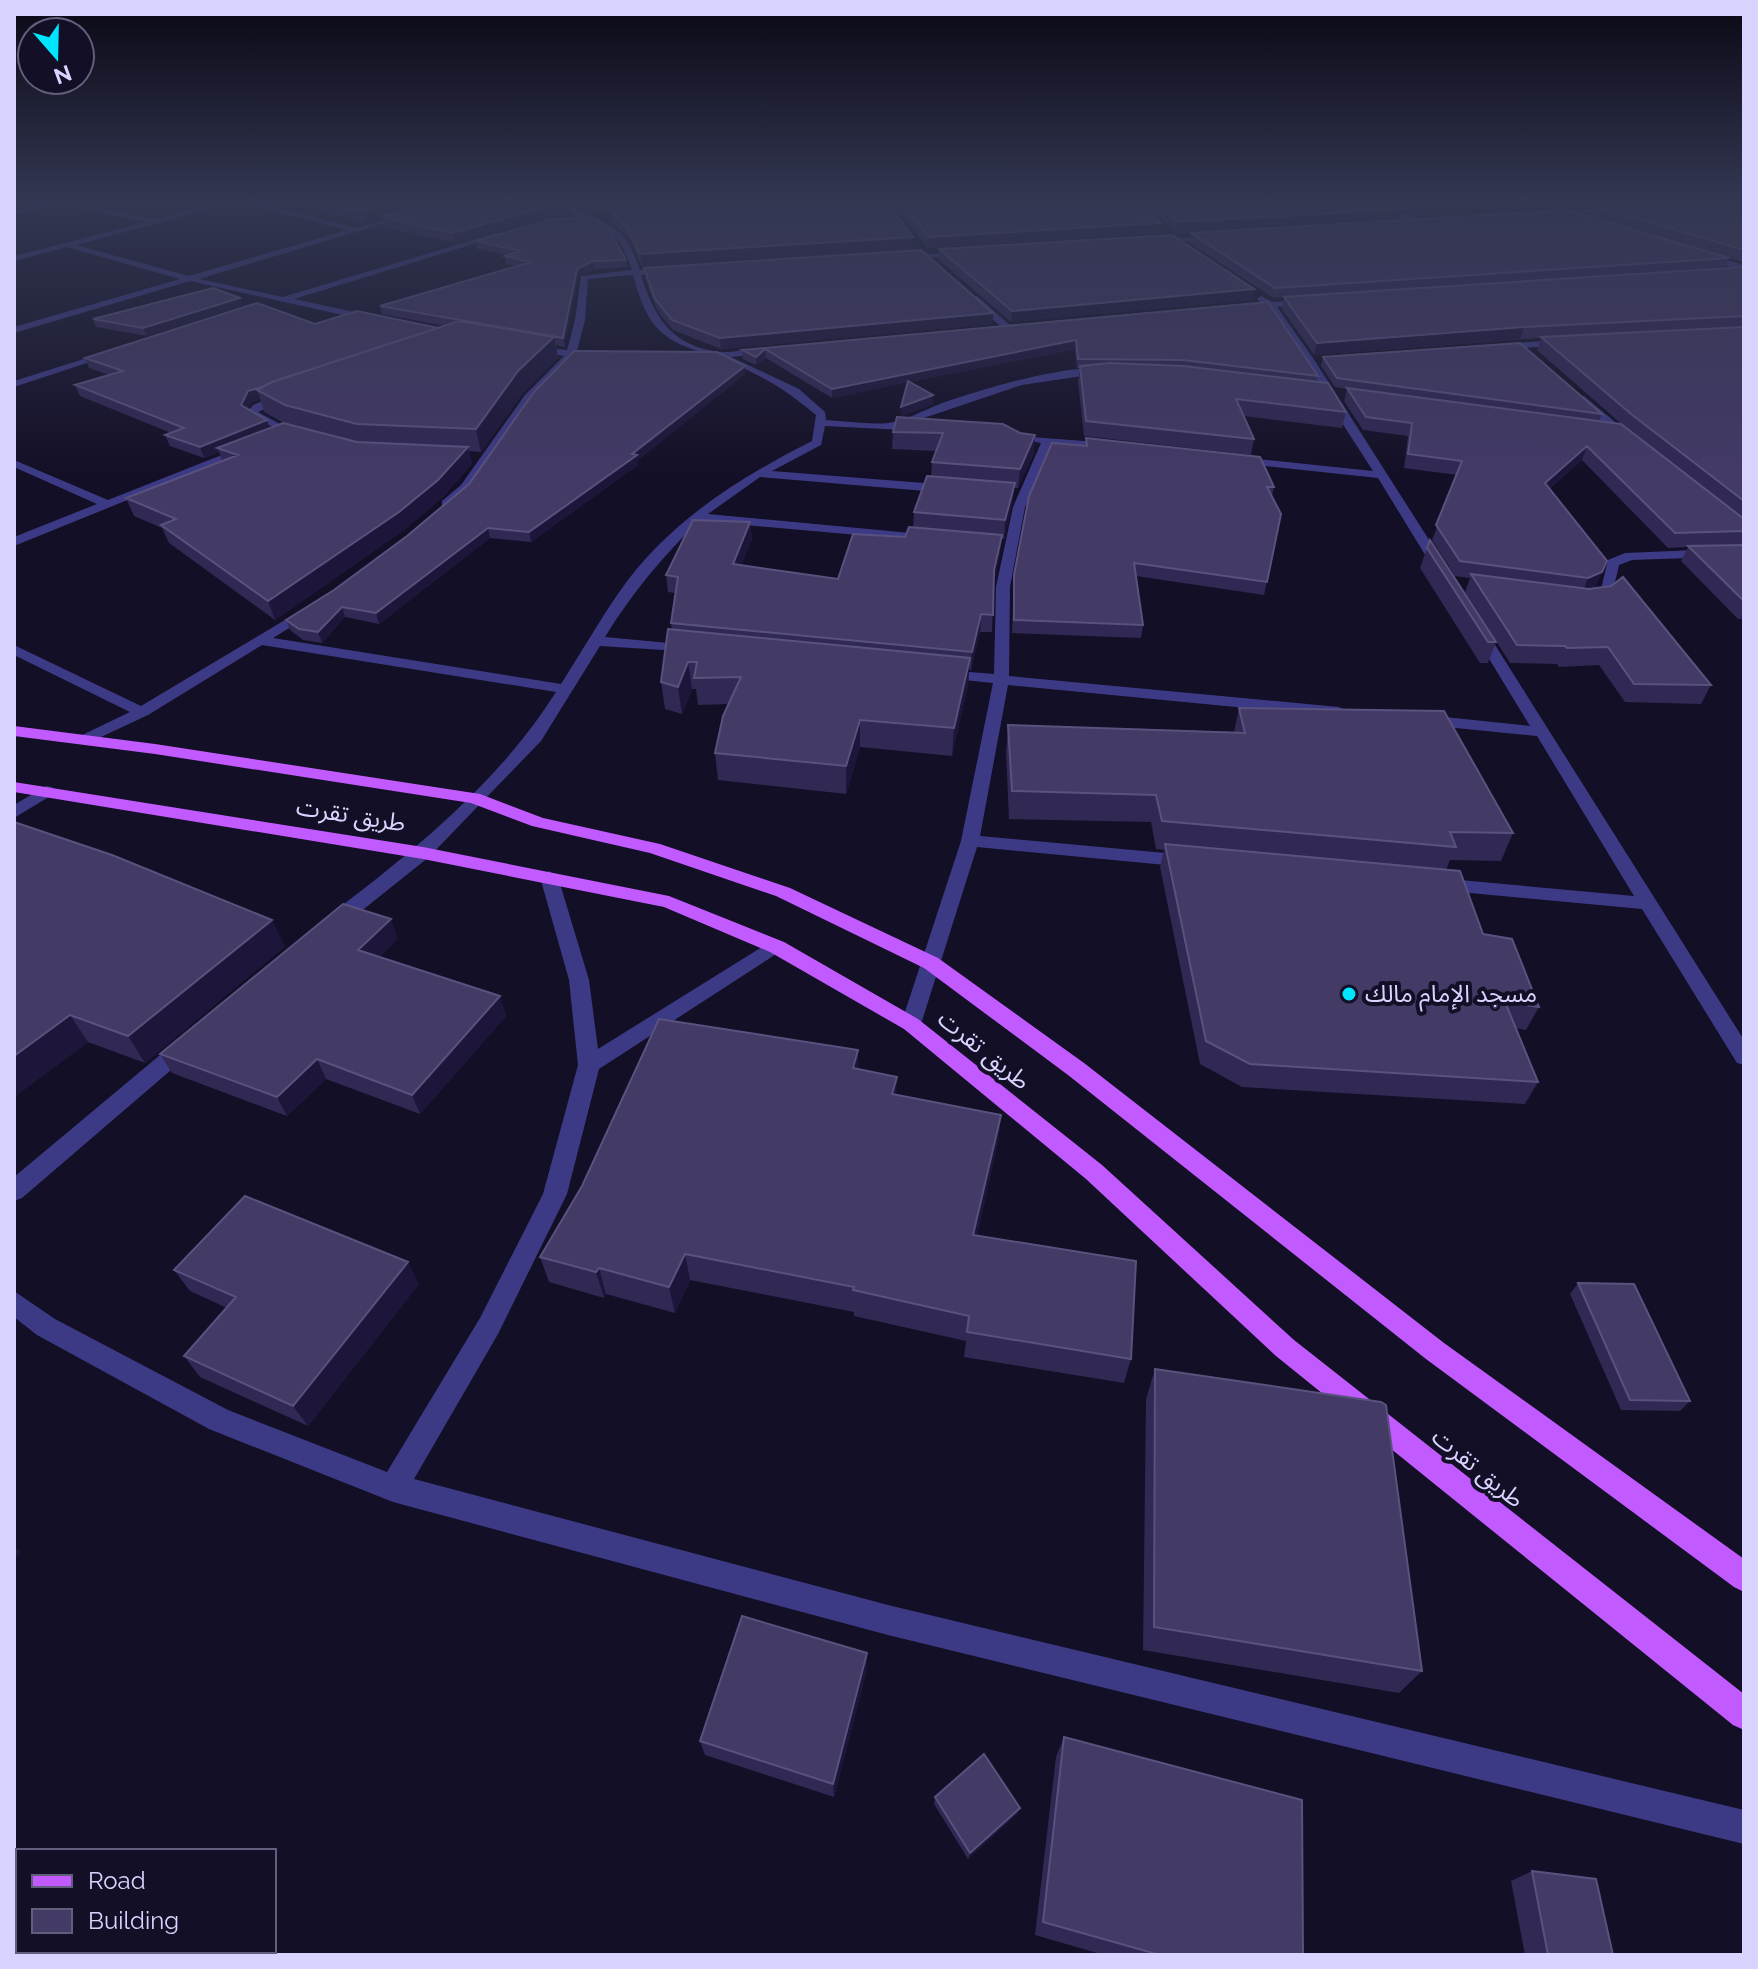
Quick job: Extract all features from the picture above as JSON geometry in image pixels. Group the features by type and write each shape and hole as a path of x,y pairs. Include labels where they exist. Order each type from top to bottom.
{"main road":[{"name":"طريق تقرت","path":"14,731 86,739 474,798 538,822 654,848 783,892 931,963 1076,1069 1435,1351 1744,1577"},
{"name":"طريق تقرت","path":"14,787 423,853 669,902 777,947 911,1024 1094,1172 1285,1348 1744,1714"}],"street":[{"path":"14,330 155,291"},
{"path":"241,291 384,321"},
{"path":"265,305 310,291"},
{"path":"434,514 465,488 529,397 571,354 580,320 583,291"},
{"path":"318,935 423,853 535,738 627,591 655,557 696,517 758,473 817,443 821,414 795,391 720,355 670,337 650,317 642,291"},
{"path":"966,291 1009,329"},
{"path":"1264,300 1318,361 1330,393 1449,583"},
{"path":"1224,309 1264,300 1317,301"},
{"path":"994,330 1025,328"},
{"path":"1490,348 1583,342"},
{"path":"1520,345 1531,355"},
{"path":"515,346 586,354"},
{"path":"675,355 720,355 781,349"},
{"path":"14,384 117,351"},
{"path":"892,426 966,397 1033,378 1121,372"},
{"path":"273,437 293,434 259,420 252,413 266,403 302,390"},
{"path":"1575,394 1645,452"},
{"path":"820,423 923,429"},
{"path":"1605,430 1620,432"},
{"path":"1016,437 1127,448"},
{"path":"911,1024 970,841 1001,679 1004,545 1016,495 1048,440"},
{"path":"14,542 259,443"},
{"path":"469,457 484,458"},
{"path":"1222,458 1381,475"},
{"path":"14,463 107,504"},
{"path":"758,473 962,490"},
{"path":"696,517 948,540"},
{"path":"1568,599 1598,598 1607,591 1613,563 1630,556 1744,552"},
{"path":"86,739 142,712 319,603"},
{"path":"1466,610 1744,1057"},
{"path":"259,640 564,689"},
{"path":"598,641 706,651"},
{"path":"14,649 142,712"},
{"path":"923,672 1354,713"},
{"path":"1416,719 1542,732"},
{"path":"14,813 46,791"},
{"path":"970,841 1207,862"},
{"path":"393,1488 489,1326 555,1194 589,1065 579,980 549,877"},
{"path":"1412,881 1649,903"},
{"path":"589,1065 675,1008 777,947"},
{"path":"14,1191 201,1031"},
{"path":"14,1302 46,1327 219,1420 393,1488 888,1620 1744,1827"}],"building":[{"path":"202,291 221,291 240,298 143,328 93,319"},
{"path":"432,291 573,291 563,338 380,306"},
{"path":"652,291 968,291 993,313 720,338 672,320"},
{"path":"988,291 1233,291 1012,311"},
{"path":"1378,291 1744,291 1744,316 1524,327 1317,343 1284,297"},
{"path":"1268,302 1318,376 1183,360 1078,359 1076,340 832,389 765,349 756,357 742,350"},
{"path":"257,303 315,324 357,311 438,328 248,391 241,405 267,420 200,447 165,435 184,428 75,385 123,371 85,358"},
{"path":"459,321 554,337 518,371 476,429 357,424 285,405 257,390 272,382"},
{"path":"1744,327 1744,501 1631,414 1541,337"},
{"path":"1520,343 1602,414 1337,378 1323,357"},
{"path":"574,351 717,352 745,366 632,454 637,455 529,532 488,528 376,613 342,607 318,632 299,629 286,620 334,590 407,536 469,484 534,392"},
{"path":"1110,363 1183,366 1328,383 1346,412 1236,399 1254,439 1086,421 1080,366"},
{"path":"908,381 933,395 901,407"},
{"path":"1347,388 1621,424 1744,519 1744,531 1675,533 1587,446 1545,483 1607,561 1602,572 1588,578 1460,561 1436,525 1462,461 1408,454 1412,423 1366,417"},
{"path":"897,417 1003,424 1020,433 1035,435 1020,469 932,462 943,433 893,432"},
{"path":"283,423 357,442 468,447 438,480 399,512 268,601 161,525 176,519 126,498 238,455 217,448"},
{"path":"1086,438 1260,457 1274,487 1267,487 1281,514 1267,582 1134,563 1143,625 1014,620 1014,575 1029,496 1052,443 1087,446"},
{"path":"927,476 1015,483 1005,520 914,512"},
{"path":"693,520 750,522 733,564 838,579 853,534 905,537 909,527 1002,535 994,570 993,615 981,614 972,652 671,623 678,577 666,575"},
{"path":"1430,540 1496,642 1488,642 1427,548"},
{"path":"1744,545 1744,601 1688,546"},
{"path":"1471,574 1589,589 1611,586 1623,577 1711,685 1634,684 1608,647 1517,645"},
{"path":"668,629 970,658 954,728 860,720 846,766 715,753 723,716 741,677 694,678 697,662 688,662 678,687 661,682"},
{"path":"1239,708 1444,711 1513,833 1450,832 1456,847 1162,821 1156,795 1012,791 1008,725 1245,733"},
{"path":"14,822 112,855 272,920 128,1036 70,1015 14,1056"},
{"name":"مسجد الإمام مالك","path":"1165,844 1460,871 1483,934 1512,939 1539,1007 1505,1002 1538,1082 1250,1064 1206,1041"},
{"path":"343,904 391,919 358,950 500,996 412,1095 317,1059 277,1097 160,1054"},
{"path":"659,1019 858,1050 853,1068 897,1077 892,1094 1001,1115 973,1235 1136,1261 1131,1359 967,1332 969,1316 853,1290 854,1287 685,1254 669,1287 599,1268 596,1272 540,1257 582,1186"},
{"path":"245,1196 408,1262 293,1406 184,1356 236,1297 174,1270"},
{"path":"1578,1283 1634,1284 1690,1401 1630,1400"},
{"path":"1155,1369 1386,1405 1422,1671 1154,1627"},
{"path":"742,1616 867,1653 833,1784 700,1741"},
{"path":"1064,1737 1302,1800 1303,1955 1160,1955 1043,1922"},
{"path":"984,1754 1020,1808 970,1853 935,1797"},
{"path":"1532,1871 1596,1879 1613,1955 1548,1955"}],"place":[{"name":"مسجد الإمام مالك","path":"1349,994"}]}
